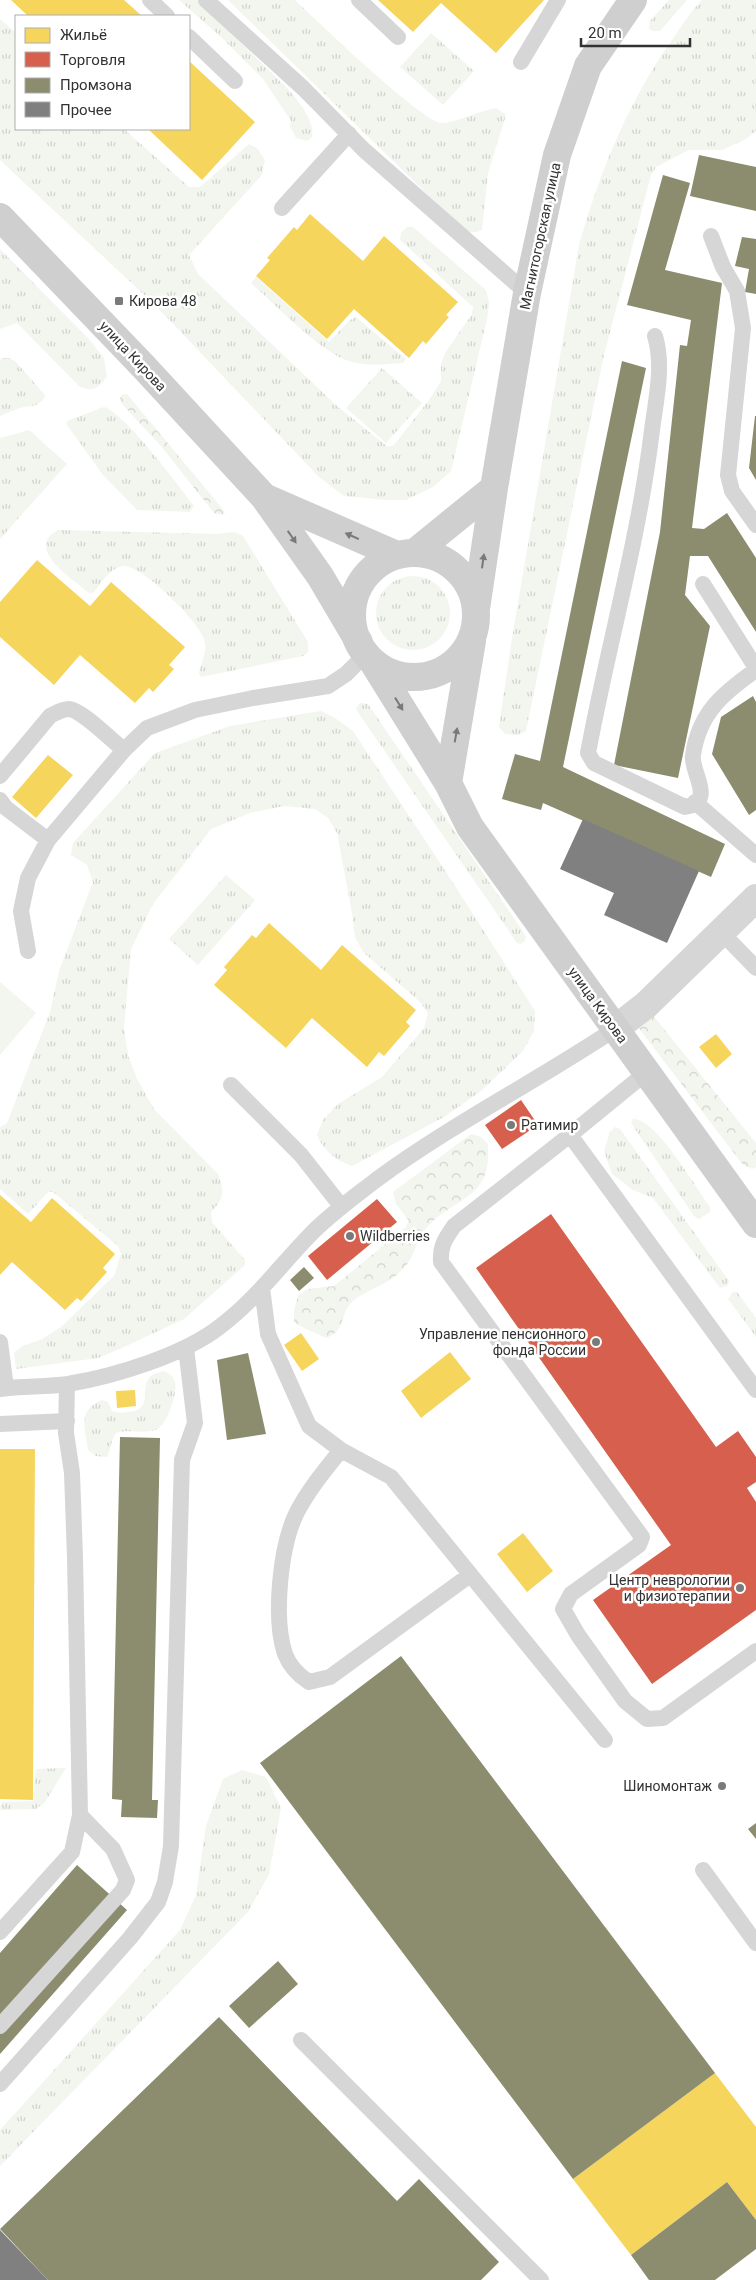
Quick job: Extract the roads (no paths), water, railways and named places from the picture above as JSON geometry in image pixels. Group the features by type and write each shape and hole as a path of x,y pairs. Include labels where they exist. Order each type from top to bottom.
{"main road":[{"name":"Магнитогорская улица","path":"475,618 494,488 527,293 557,155 588,66 633,0"},
{"name":"улица Кирова","path":"0,217 144,366 264,497 320,576 448,783 470,827 756,1224"},
{"path":"475,618 468,646 456,661 440,672 421,676 402,676 366,653 354,624 353,607 358,590 367,575 380,563 405,554 494,488"},
{"name":"улица Кирова","path":"264,497 405,554"},
{"path":"405,554 432,555 448,563 462,576 472,591 475,618 448,783"}],"street":[{"path":"615,1029 646,1005 756,898"}],"lane":[{"path":"150,0 166,15"},
{"path":"206,0 442,219 527,293"},
{"path":"360,0 398,37"},
{"path":"521,62 558,0"},
{"path":"190,38 235,81"},
{"path":"282,208 349,134"},
{"path":"711,236 723,267 737,290 743,328 728,475 732,492 756,525"},
{"path":"655,336 660,352 657,388 638,524 588,753 594,763 684,807 695,802 699,798 701,790 692,756 704,716 727,690 756,669 703,584"},
{"path":"28,951 21,911 28,878 48,840 124,750 147,728 195,710 328,686 346,674 366,653"},
{"path":"0,776 50,716 61,710 70,709 79,713 124,750"},
{"path":"0,800 6,808 48,840"},
{"path":"695,802 756,855"},
{"path":"721,932 756,968"},
{"path":"0,1342 3,1389 67,1384 117,1372 186,1348 222,1326 262,1288 310,1235 341,1206 393,1168 466,1120 615,1029"},
{"path":"646,1072 570,1135 454,1226 442,1243 440,1252 441,1262 642,1537 639,1545 572,1594 563,1609 578,1635 625,1701 647,1719 663,1718 756,1651"},
{"path":"231,1085 302,1155 341,1206"},
{"path":"570,1135 756,1390"},
{"path":"262,1288 268,1334 309,1426 341,1450 391,1476 605,1740"},
{"path":"0,2084 130,1938 158,1902 165,1882 171,1846 182,1460 195,1423 186,1348"},
{"path":"0,1932 72,1852 80,1815 75,1557 72,1473 66,1433 67,1384"},
{"path":"0,1424 67,1421"},
{"path":"341,1450 314,1484 296,1514 283,1556 279,1596 279,1624 285,1655 296,1673 309,1682 330,1677 470,1575"},
{"path":"0,2026 123,1890 127,1880 113,1850 80,1815"},
{"path":"703,1870 756,1943"},
{"path":"300,2040 541,2280"}],"place":[{"name":"Кирова 48","path":"119,301"},
{"name":"Ратимир","path":"511,1125"},
{"name":"Wildberries","path":"350,1236"},
{"name":"Управление пенсионного фонда России","path":"596,1342"},
{"name":"Центр неврологии и физиотерапии","path":"740,1588"},
{"name":"Шиномонтаж","path":"722,1786"}]}
